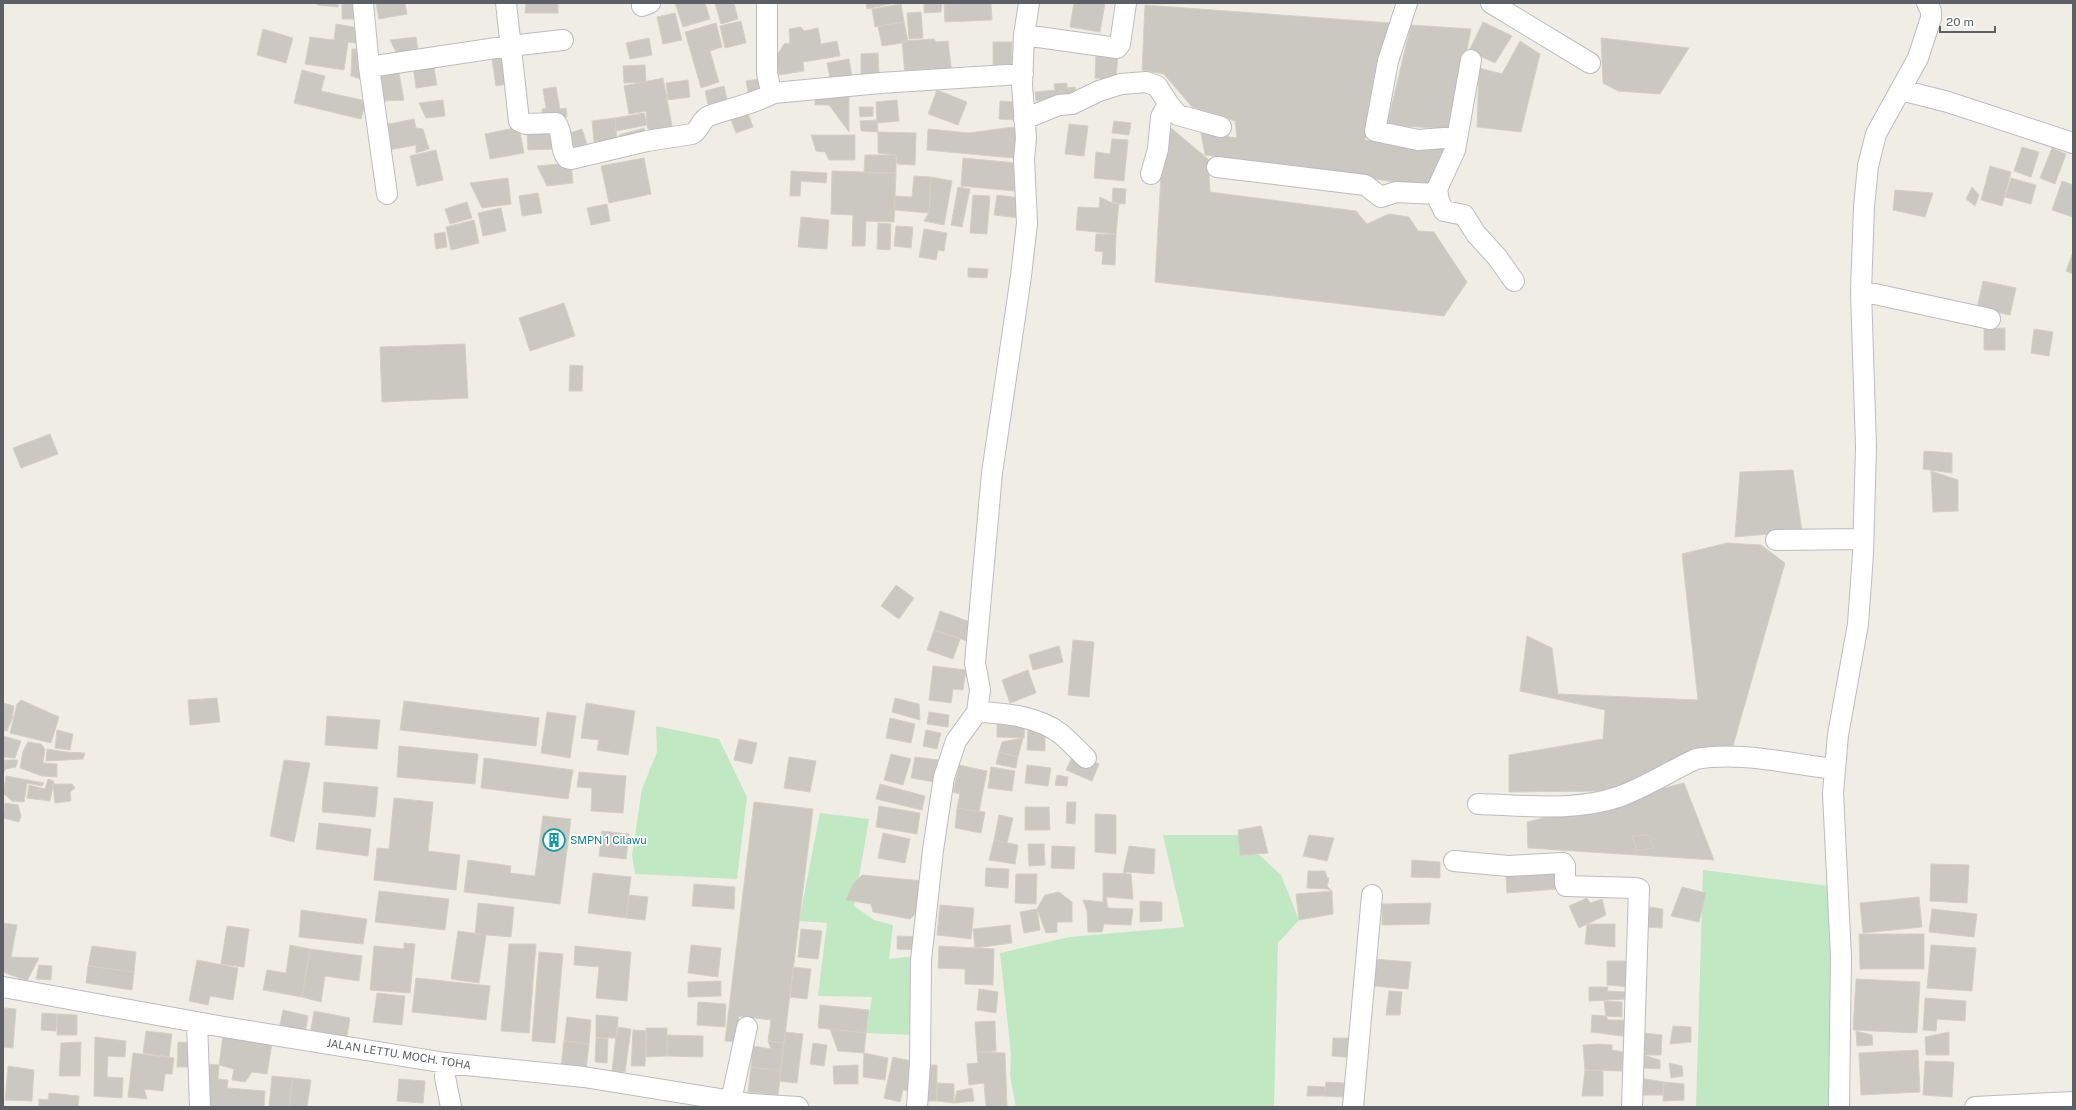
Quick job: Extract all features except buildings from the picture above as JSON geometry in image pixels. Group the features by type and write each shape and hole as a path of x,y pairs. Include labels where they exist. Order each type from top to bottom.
{"street":[{"path":"363,3 369,66 387,194"},
{"path":"506,3 518,121 526,124 556,123 559,128 564,155 571,159 647,141 692,134 698,130 708,117 751,104 774,93 880,83 1023,74"},
{"path":"767,3 767,73 770,92 774,93"},
{"path":"917,1107 920,1063 921,960 933,850 944,777 956,741 977,712 980,690 975,663 992,473 1021,276 1027,222 1023,74 1024,35 1029,3"},
{"path":"1024,35 1117,48 1120,44 1126,3"},
{"path":"1407,3 1388,61 1375,131 1418,140 1458,137"},
{"path":"1491,3 1590,63"},
{"path":"1839,1107 1841,957 1833,793 1838,735 1858,624 1863,539 1866,447 1861,292 1864,207 1868,166 1876,134 1918,58 1931,18 1931,11 1927,3"},
{"path":"369,66 563,40"},
{"path":"1471,60 1458,137 1453,157 1438,185 1437,194 1444,211 1464,214 1472,230 1497,257 1514,281"},
{"path":"1024,119 1059,105 1072,104 1098,90 1122,84 1146,82 1157,86 1168,104 1178,115 1221,127"},
{"path":"1901,90 1948,102 2073,143"},
{"path":"1151,174 1158,149 1162,114 1168,104"},
{"path":"1217,168 1365,185 1381,198 1399,192 1437,194"},
{"path":"1861,292 1990,319"},
{"path":"1776,540 1863,539"},
{"path":"977,712 1020,717 1036,721 1059,733 1086,758"},
{"path":"1478,804 1554,806 1586,804 1618,797 1696,759 1708,757 1737,757 1835,769"},
{"path":"1454,862 1508,866 1563,863 1566,866 1566,886 1639,889 1632,1107"},
{"path":"1353,1107 1372,895"},
{"name":"JALAN LETTU. MOCH. TOHA","path":"3,987 197,1022 446,1063 584,1077 731,1101 798,1107"},
{"path":"197,1022 200,1107"},
{"path":"731,1101 747,1027"},
{"path":"446,1063 445,1076 452,1107"},
{"path":"1975,1107 2073,1102"}],"green space":[{"path":"656,726 719,739 747,797 737,879 635,874 632,855 642,789 657,752"},
{"path":"820,813 869,819 854,906 874,920 893,925 889,959 915,956 914,1035 866,1033 872,997 818,996 827,923 799,921"},
{"path":"1163,835 1238,835 1281,875 1299,920 1278,943 1274,1107 1016,1107 1010,1076 1011,1054 1000,953 1070,937 1184,927"},
{"path":"1703,870 1837,887 1830,1107 1696,1107"}],"place":[{"name":"SMPN 1 Cilawu","path":"554,840"}]}
